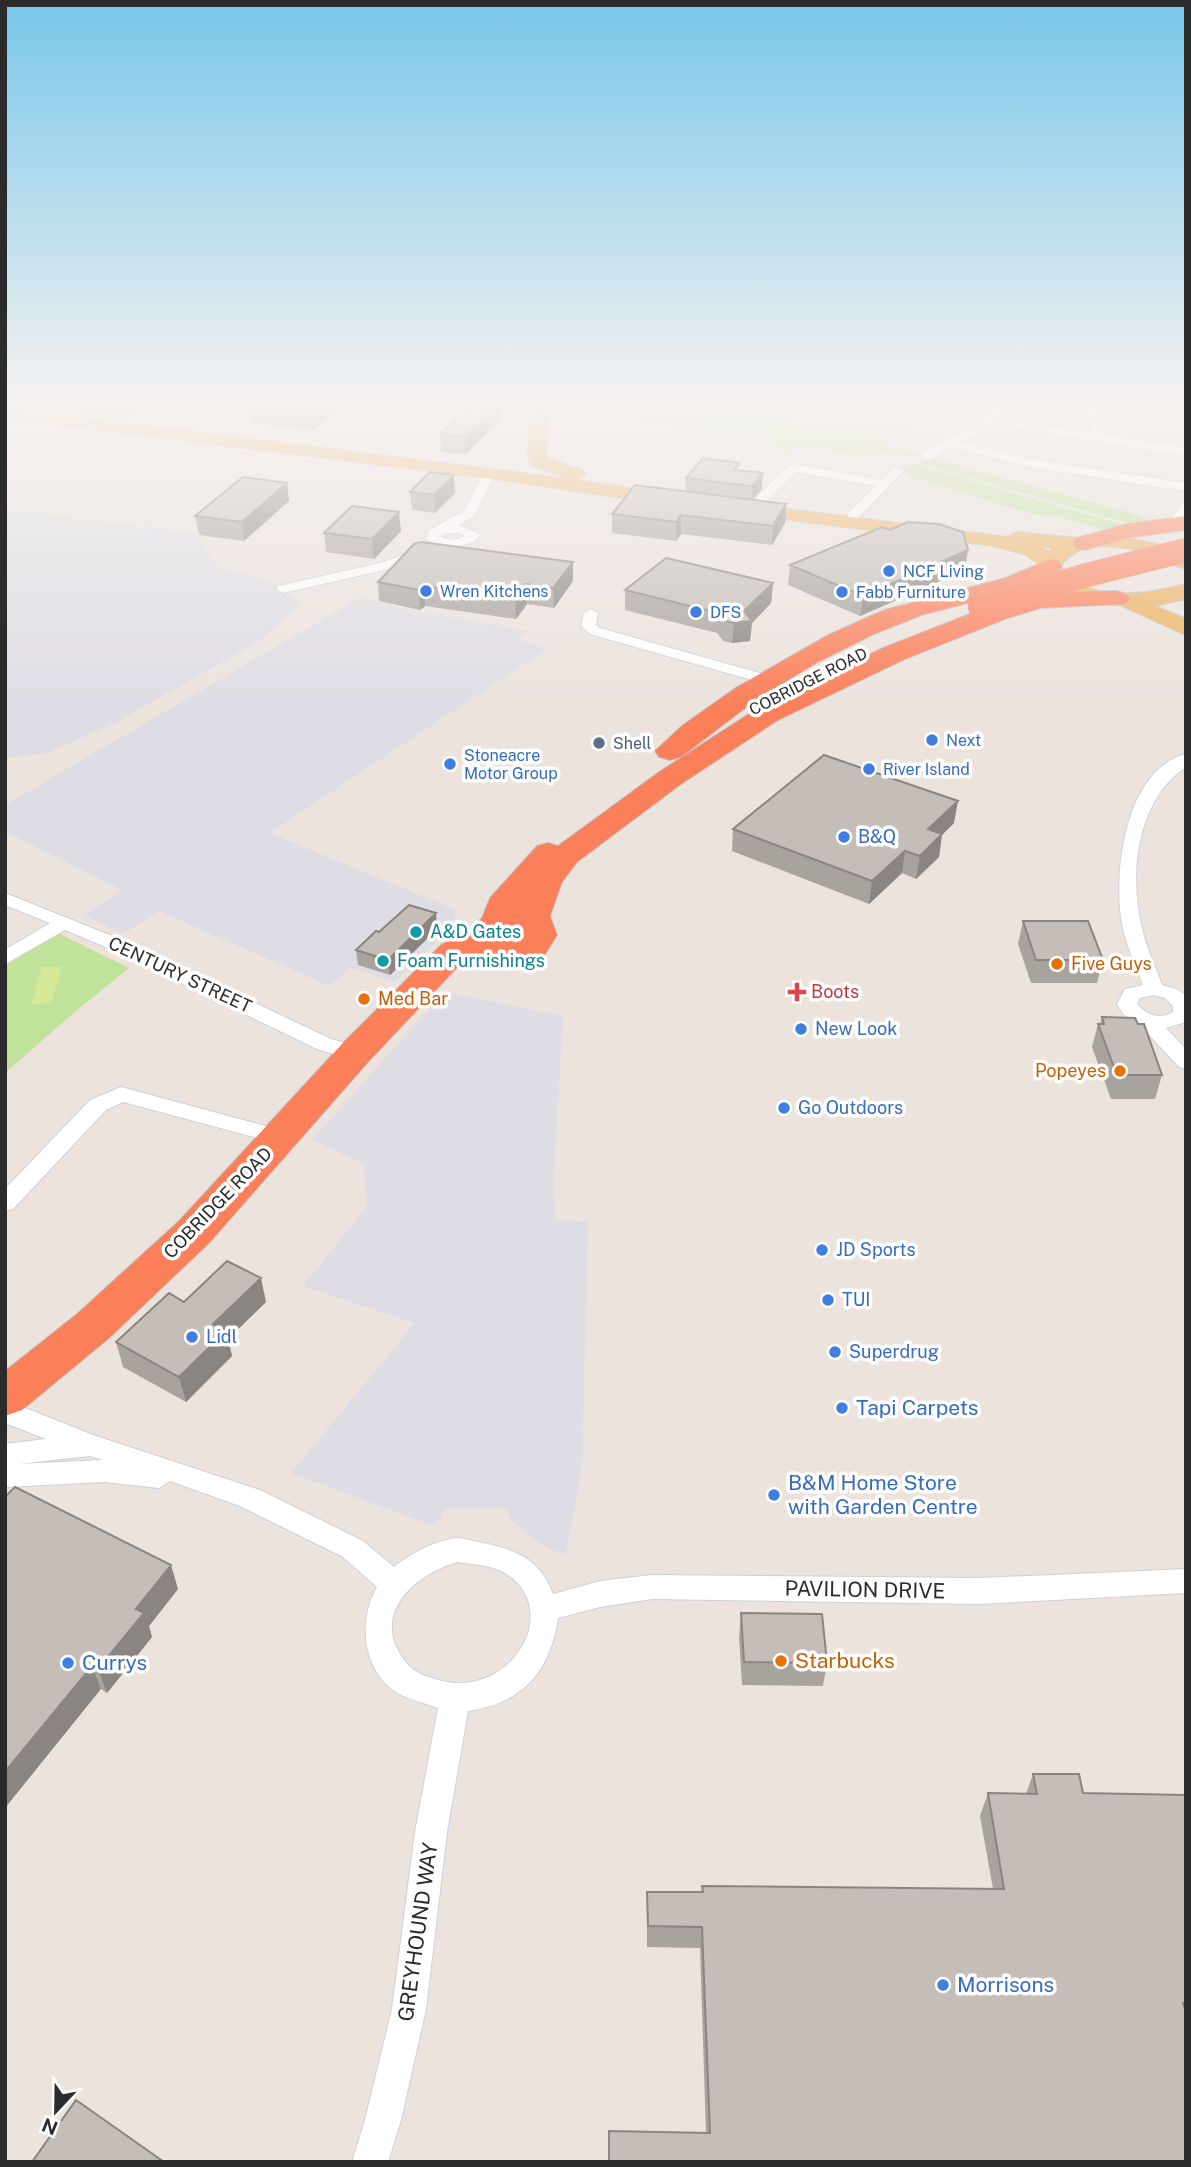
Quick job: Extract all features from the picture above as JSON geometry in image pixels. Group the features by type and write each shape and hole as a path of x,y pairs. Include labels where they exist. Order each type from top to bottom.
{"highway":[{"path":"1082,543 1183,516"},
{"name":"COBRIDGE ROAD","path":"5,1397 93,1326 173,1251 355,1053 415,992 463,964 520,921 531,925 540,935 533,916 546,880 570,845 632,785 775,695 880,645 980,607 1070,579 1186,550"},
{"path":"632,785 684,739 769,680 894,616 1029,578 1050,564"},
{"path":"570,845 768,714 895,653 1031,602 1060,598 1120,599"},
{"name":"COBRIDGE ROAD","path":"496,938 502,905 544,856 570,845"}],"main road":[{"path":"751,506 853,519 961,528 1030,540 1082,543 1113,541 1167,552 1186,563"},
{"path":"777,506 1009,543 1033,551 1050,564 1056,576 1091,594 1120,599 1156,600 1186,591"},
{"path":"1050,564 1060,551 1082,543"},
{"path":"1120,599 1186,628"}],"street":[{"path":"437,546 432,536 474,506"},
{"path":"468,531 474,506"},
{"path":"853,519 864,506"},
{"path":"283,589 384,566 437,546 467,541 472,536 468,531 444,529"},
{"path":"591,613 588,626 595,631 769,680"},
{"path":"1154,989 1129,912 1131,845 1138,812 1156,780 1186,759"},
{"name":"CENTURY STREET","path":"5,898 120,946 324,1044 355,1053"},
{"path":"5,958 43,934 67,923"},
{"path":"1147,1020 1162,1023 1180,1018 1184,1005 1178,998 1154,989 1139,990 1127,999 1129,1009 1147,1020 1186,1062"},
{"path":"1180,1018 1186,1046"},
{"path":"5,1203 98,1105 121,1094 280,1137"},
{"path":"5,1409 16,1417 90,1445 250,1498 353,1549 394,1584"},
{"path":"5,1455 90,1445"},
{"path":"5,1476 106,1471 210,1483"},
{"path":"457,1549 482,1550 505,1557 524,1570 538,1588 546,1609 546,1629 540,1650 528,1668 508,1685 482,1696 455,1699 428,1694 405,1682 389,1664 380,1641 379,1622 384,1602 394,1584 412,1567 433,1555 457,1549"},
{"name":"PAVILION DRIVE","path":"546,1609 600,1594 652,1587 967,1591 1060,1589 1186,1581"},
{"name":"GREYHOUND WAY","path":"370,2162 383,2120 409,2009 431,1832 455,1699"}],"shaded area":[{"path":"5,509 198,534 216,566 278,584 301,603 261,640 115,723 47,753 5,758"},
{"path":"360,598 415,611 530,631 518,639 548,648 270,833 456,910 451,928 394,982 351,968 329,986 159,911 123,934 84,915 122,890 5,831 5,805"},
{"path":"444,992 563,1016 553,1188 556,1220 588,1222 582,1468 566,1554 547,1548 530,1537 511,1519 506,1508 444,1509 440,1519 431,1525 291,1473 415,1323 303,1286 367,1206 364,1164 312,1140"}],"green space":[{"path":"1006,506 1059,506 1124,525 1101,529 1057,516 1035,515"},
{"path":"1069,506 1106,506 1152,521 1130,524"},
{"path":"58,933 129,968 5,1073 5,966"},
{"path":"42,967 62,967 51,1003 31,1004"}],"building":[{"path":"207,506 260,506 242,522 195,516"},
{"path":"352,506 399,512 372,539 324,533"},
{"path":"618,506 785,506 773,526 681,515 676,522 612,514"},
{"path":"908,522 939,524 963,532 968,550 863,596 790,565 882,527 890,530"},
{"path":"421,542 573,562 553,588 526,584 515,599 424,586 419,590 378,582 414,544"},
{"path":"666,558 773,583 744,611 752,621 734,623 724,621 718,613 625,590"},
{"name":"B&Q","path":"824,755 958,801 928,829 942,834 920,856 905,851 872,881 733,829"},
{"path":"409,905 436,913 388,960 356,950 376,931 379,932"},
{"path":"1023,921 1088,921 1103,960 1036,960"},
{"path":"1102,1017 1135,1018 1138,1024 1144,1024 1162,1075 1117,1075 1098,1024 1104,1024"},
{"path":"227,1261 261,1278 213,1324 226,1331 179,1377 116,1342 169,1293 184,1302"},
{"name":"Currys","path":"15,1487 171,1565 136,1609 144,1613 98,1669 92,1666 5,1772 5,1497"},
{"path":"741,1613 822,1614 827,1663 744,1662"},
{"name":"Morrisons","path":"1033,1774 1079,1774 1083,1793 1186,1795 1186,2003 1183,2003 1186,2013 1186,2162 609,2162 609,2131 710,2133 702,1927 648,1926 647,1892 703,1892 702,1886 1004,1889 988,1793 1037,1794"},
{"path":"76,2100 164,2162 32,2162"}],"place":[{"name":"NCF Living","path":"889,571"},
{"name":"Wren Kitchens","path":"426,591"},
{"name":"Fabb Furniture","path":"842,592"},
{"name":"DFS","path":"696,612"},
{"name":"Next","path":"932,740"},
{"name":"Shell","path":"599,743"},
{"name":"Stoneacre Motor Group","path":"450,764"},
{"name":"River Island","path":"869,769"},
{"name":"B&Q","path":"844,837"},
{"name":"A&D Gates","path":"416,932"},
{"name":"Foam Furnishings","path":"383,961"},
{"name":"Five Guys","path":"1057,964"},
{"name":"Boots","path":"797,992"},
{"name":"Med Bar","path":"364,999"},
{"name":"New Look","path":"801,1029"},
{"name":"Popeyes","path":"1120,1071"},
{"name":"Go Outdoors","path":"784,1108"},
{"name":"JD Sports","path":"822,1250"},
{"name":"TUI","path":"828,1300"},
{"name":"Lidl","path":"192,1337"},
{"name":"Superdrug","path":"835,1352"},
{"name":"Tapi Carpets","path":"842,1408"},
{"name":"B&M Home Store with Garden Centre","path":"774,1495"},
{"name":"Starbucks","path":"781,1661"},
{"name":"Currys","path":"68,1663"},
{"name":"Morrisons","path":"943,1985"}]}
